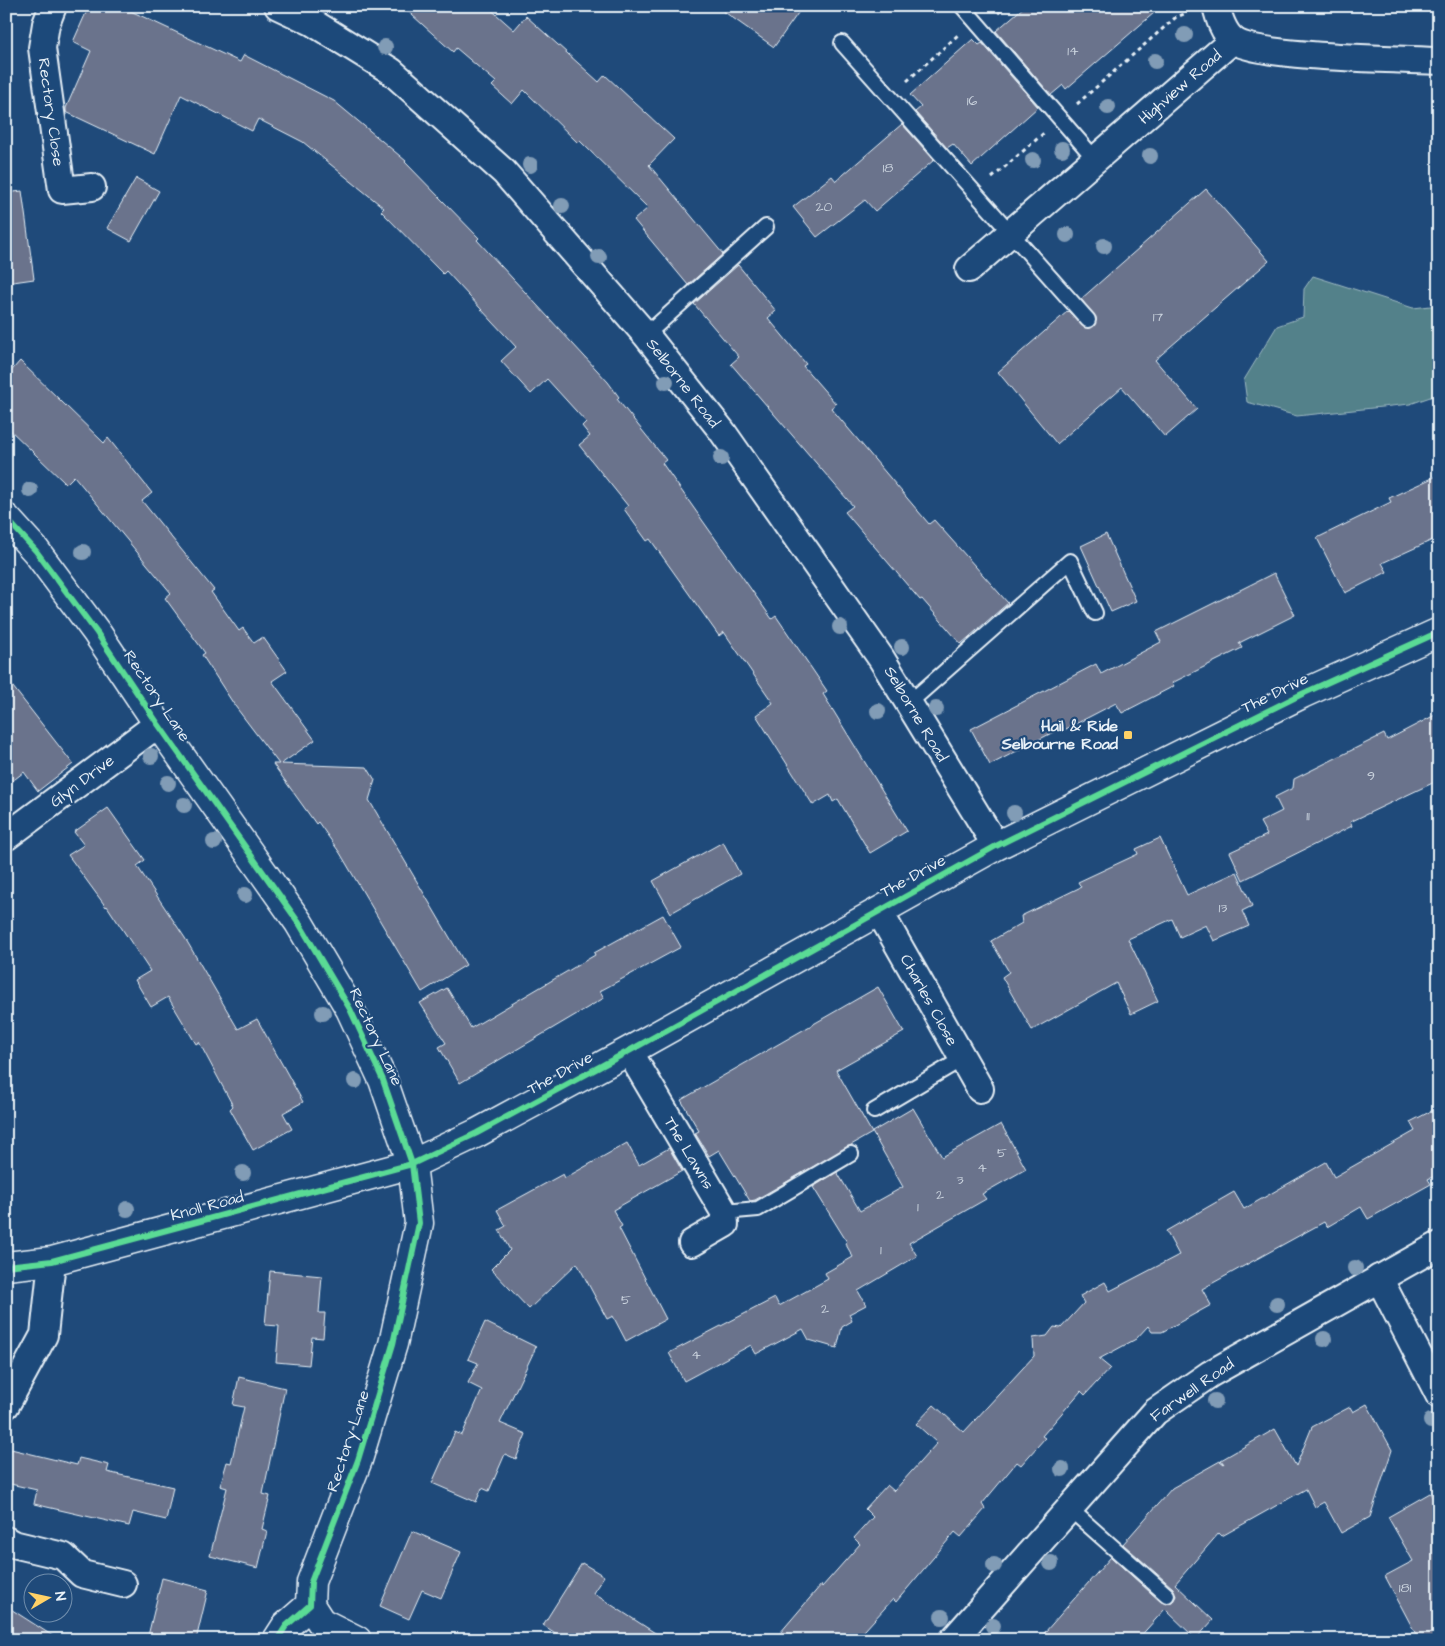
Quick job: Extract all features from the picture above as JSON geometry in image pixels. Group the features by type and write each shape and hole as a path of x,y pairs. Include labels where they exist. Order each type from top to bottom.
{"street":[{"name":"Rectory Close","path":"53,6 46,24 42,48 62,190 92,187"},
{"name":"Selborne Road","path":"278,6 312,22 391,70 504,172 646,335 722,431 881,658 996,846"},
{"path":"1205,8 1234,40"},
{"name":"Highview Road","path":"969,269 1234,40 1254,48 1280,52 1439,61"},
{"name":"Rectory Lane","path":"6,518 36,551 98,633 158,724 299,923 350,1009 383,1080 412,1164 419,1224 393,1344 358,1460 311,1582 310,1606"},
{"name":"The Drive","path":"412,1164 477,1133 629,1051 996,846 1302,694 1439,632"},
{"name":"Glyn Drive","path":"6,837 158,724"},
{"name":"Charles Close","path":"879,911 980,1090"},
{"name":"The Lawns","path":"629,1051 724,1212"},
{"name":"Knoll Road","path":"6,1266 52,1262 412,1164"},
{"path":"692,1243 725,1224 724,1212"},
{"name":"Farwell Road","path":"954,1640 1155,1412 1210,1374 1439,1245"},
{"path":"6,1405 44,1335 52,1262"},
{"path":"1379,1278 1439,1395"},
{"path":"6,1540 13,1544 63,1556 82,1574 123,1584"},
{"path":"277,1640 286,1626 310,1606 322,1622 347,1638"}],"lane":[{"path":"962,6 1096,160"},
{"path":"842,43 1088,320"},
{"path":"646,335 766,227"},
{"path":"909,703 1070,561 1095,614"},
{"path":"874,1111 962,1059"},
{"path":"724,1212 758,1209 851,1154"},
{"path":"1070,1508 1167,1595"}],"path":[{"path":"976,192 1176,17 1205,8"},
{"path":"890,96 974,20"}],"green space":[{"path":"1313,276 1413,308 1439,305 1439,394 1410,404 1297,416 1247,402 1244,380 1277,326 1303,317 1304,289"}],"building":[{"path":"89,6 120,6 240,62 244,55 334,101 406,161 479,238 477,240 608,382 619,397 617,399 666,460 662,463 772,619 776,616 827,691 823,694 907,831 870,853 838,799 833,802 830,795 813,805 756,715 773,703 724,632 719,636 650,539 647,541 624,509 628,506 579,445 590,436 582,426 586,422 547,379 531,394 501,361 516,347 446,271 443,274 381,211 384,208 303,142 258,119 252,131 181,95 155,154 66,112 66,108 91,51 73,42"},
{"path":"402,6 487,6 514,30 526,16 599,82 605,75 674,139 649,165 723,254 688,285 634,220 648,208 580,141 578,143 524,90 512,104 492,86 496,82 456,48 453,52"},
{"path":"716,6 803,6 774,47"},
{"path":"1025,6 1162,6 1066,89 1063,85 1051,95 996,31"},
{"path":"973,39 979,45 982,43 1038,107 972,166 953,144 947,148 915,112 921,107 910,95"},
{"path":"902,124 934,160 875,211 865,200 817,237 793,207 832,176 836,181"},
{"path":"136,178 159,191 131,241 107,228"},
{"path":"1206,189 1269,261 1155,360 1197,409 1165,437 1122,387 1057,444 998,372 1068,311 1085,328 1094,326 1096,318 1081,299"},
{"path":"22,191 34,279 6,283 6,193"},
{"path":"738,265 776,311 768,318 806,364 803,366 836,404 831,408 929,524 934,520 1008,603 961,644 922,599 920,600 845,512 853,506 731,364 739,357 694,304"},
{"path":"20,361 104,443 108,438 152,493 142,501 214,590 211,592 239,631 243,628 254,643 263,637 287,671 272,681 315,740 281,764 367,767 375,780 369,800 466,965 422,992 340,853 318,822 316,824 273,764 279,764 235,706 202,655 205,653 165,598 171,593 74,476 66,484 6,426 6,377"},
{"path":"1439,475 1439,537 1382,563 1387,572 1345,593 1317,538 1391,502 1389,498"},
{"path":"1106,534 1136,601 1111,612 1081,546"},
{"path":"1274,573 1295,615 1239,643 1242,648 1172,683 1174,686 1122,713 1116,703 1064,730 1063,727 990,765 971,729 1096,664 1101,674 1161,642 1156,632"},
{"path":"6,678 73,764 38,791 24,772 6,786"},
{"path":"1439,713 1439,780 1350,822 1352,826 1243,880 1230,852 1267,835 1260,822 1282,811 1275,797 1293,788 1294,779 1384,734 1387,740"},
{"path":"108,808 145,860 137,866 185,938 238,1029 257,1019 303,1102 283,1113 292,1129 253,1150 230,1109 233,1106 199,1042 196,1044 168,997 151,1007 135,980 150,971 107,906 68,855 84,845 74,832"},
{"path":"1160,838 1187,895 1237,872 1252,906 1242,911 1249,926 1214,941 1206,925 1180,937 1172,919 1128,939 1158,1001 1131,1014 1116,983 1032,1030 1002,977 1009,972 991,941 1022,923 1021,916 1081,887 1078,882 1138,854 1136,849"},
{"path":"723,842 740,874 671,913 653,881"},
{"path":"663,915 681,947 600,991 604,998 460,1083 439,1047 446,1043 420,1003 447,988 471,1028 595,955 594,953"},
{"path":"878,987 904,1032 836,1070 872,1133 755,1200 750,1201 719,1150 709,1156 695,1133 699,1131 681,1100"},
{"path":"1439,1107 1439,1174 1428,1179 1431,1184 1368,1219 1361,1207 1327,1227 1324,1222 1202,1289 1211,1305 1162,1332 1152,1332 1148,1326 1136,1339 1099,1359 1110,1368 1085,1395 1081,1391 1042,1436 1045,1438 1021,1465 1017,1462 982,1504 985,1509 961,1537 955,1532 896,1602 893,1599 856,1640 774,1640 821,1585 822,1587 860,1544 854,1538 873,1517 865,1509 887,1485 894,1491 937,1443 916,1424 934,1405 964,1432 1034,1356 1033,1338 1047,1336 1054,1327 1061,1328 1084,1303 1080,1296 1105,1282 1110,1291 1179,1255 1166,1231 1234,1192 1244,1209 1326,1162 1334,1177 1415,1131 1410,1122"},
{"path":"913,1108 942,1157 1001,1124 1026,1169 982,1194 986,1199 909,1243 917,1256 858,1291 866,1305 849,1314 852,1321 842,1327 837,1348 809,1340 803,1329 756,1354 751,1345 684,1381 669,1353 775,1298 779,1306 828,1279 825,1273 853,1257 845,1243 847,1242 813,1187 837,1172 860,1211 903,1187 872,1132"},
{"path":"627,1143 639,1165 669,1148 682,1171 613,1210 622,1226 619,1228 666,1319 626,1341 613,1316 607,1319 577,1263 529,1309 491,1269 510,1250 499,1230 506,1226 497,1210 563,1174 565,1178"},
{"path":"270,1271 322,1276 319,1313 325,1313 323,1338 312,1337 309,1365 276,1362 279,1326 265,1325"},
{"path":"485,1322 536,1347 500,1423 526,1434 516,1459 505,1454 489,1491 482,1488 476,1502 432,1483 455,1432 462,1435 482,1390 468,1383 478,1363 468,1359"},
{"path":"239,1377 285,1388 263,1494 270,1496 262,1529 267,1531 258,1568 210,1556 227,1488 220,1486 227,1462 231,1463 244,1407 233,1405"},
{"path":"1367,1404 1392,1450 1370,1517 1341,1533 1324,1502 1315,1507 1306,1489 1222,1536 1219,1533 1175,1584 1213,1620 1196,1639 1165,1609 1137,1640 1038,1640 1111,1557 1161,1602 1166,1604 1173,1601 1176,1596 1173,1588 1123,1544 1172,1488 1220,1461 1224,1464 1221,1460 1275,1429 1296,1466 1312,1427 1350,1407 1353,1412"},
{"path":"11,1449 77,1465 79,1458 109,1465 107,1472 173,1487 166,1520 133,1512 129,1526 34,1504 37,1490 6,1483 6,1470"},
{"path":"1430,1493 1439,1508 1439,1640 1419,1640 1385,1576 1413,1561 1388,1517"},
{"path":"412,1531 461,1552 441,1598 422,1590 409,1619 380,1606"},
{"path":"582,1563 604,1576 593,1593 666,1640 566,1640 543,1625"},
{"path":"162,1578 208,1590 196,1640 147,1640"},
{"path":"6,1606 22,1616 22,1624 34,1624 59,1640 6,1640"}],"cycle path":[{"path":"6,518 36,551 97,633 158,724 299,923 350,1009 383,1080 412,1164 419,1223 393,1344 358,1460 311,1582 310,1605 286,1626 277,1640"},
{"path":"6,1266 52,1261 412,1164 477,1133 629,1051 996,846 1302,694 1439,632"}],"place":[{"name":"Hail & Ride Selbourne Road","path":"1128,735"}]}
